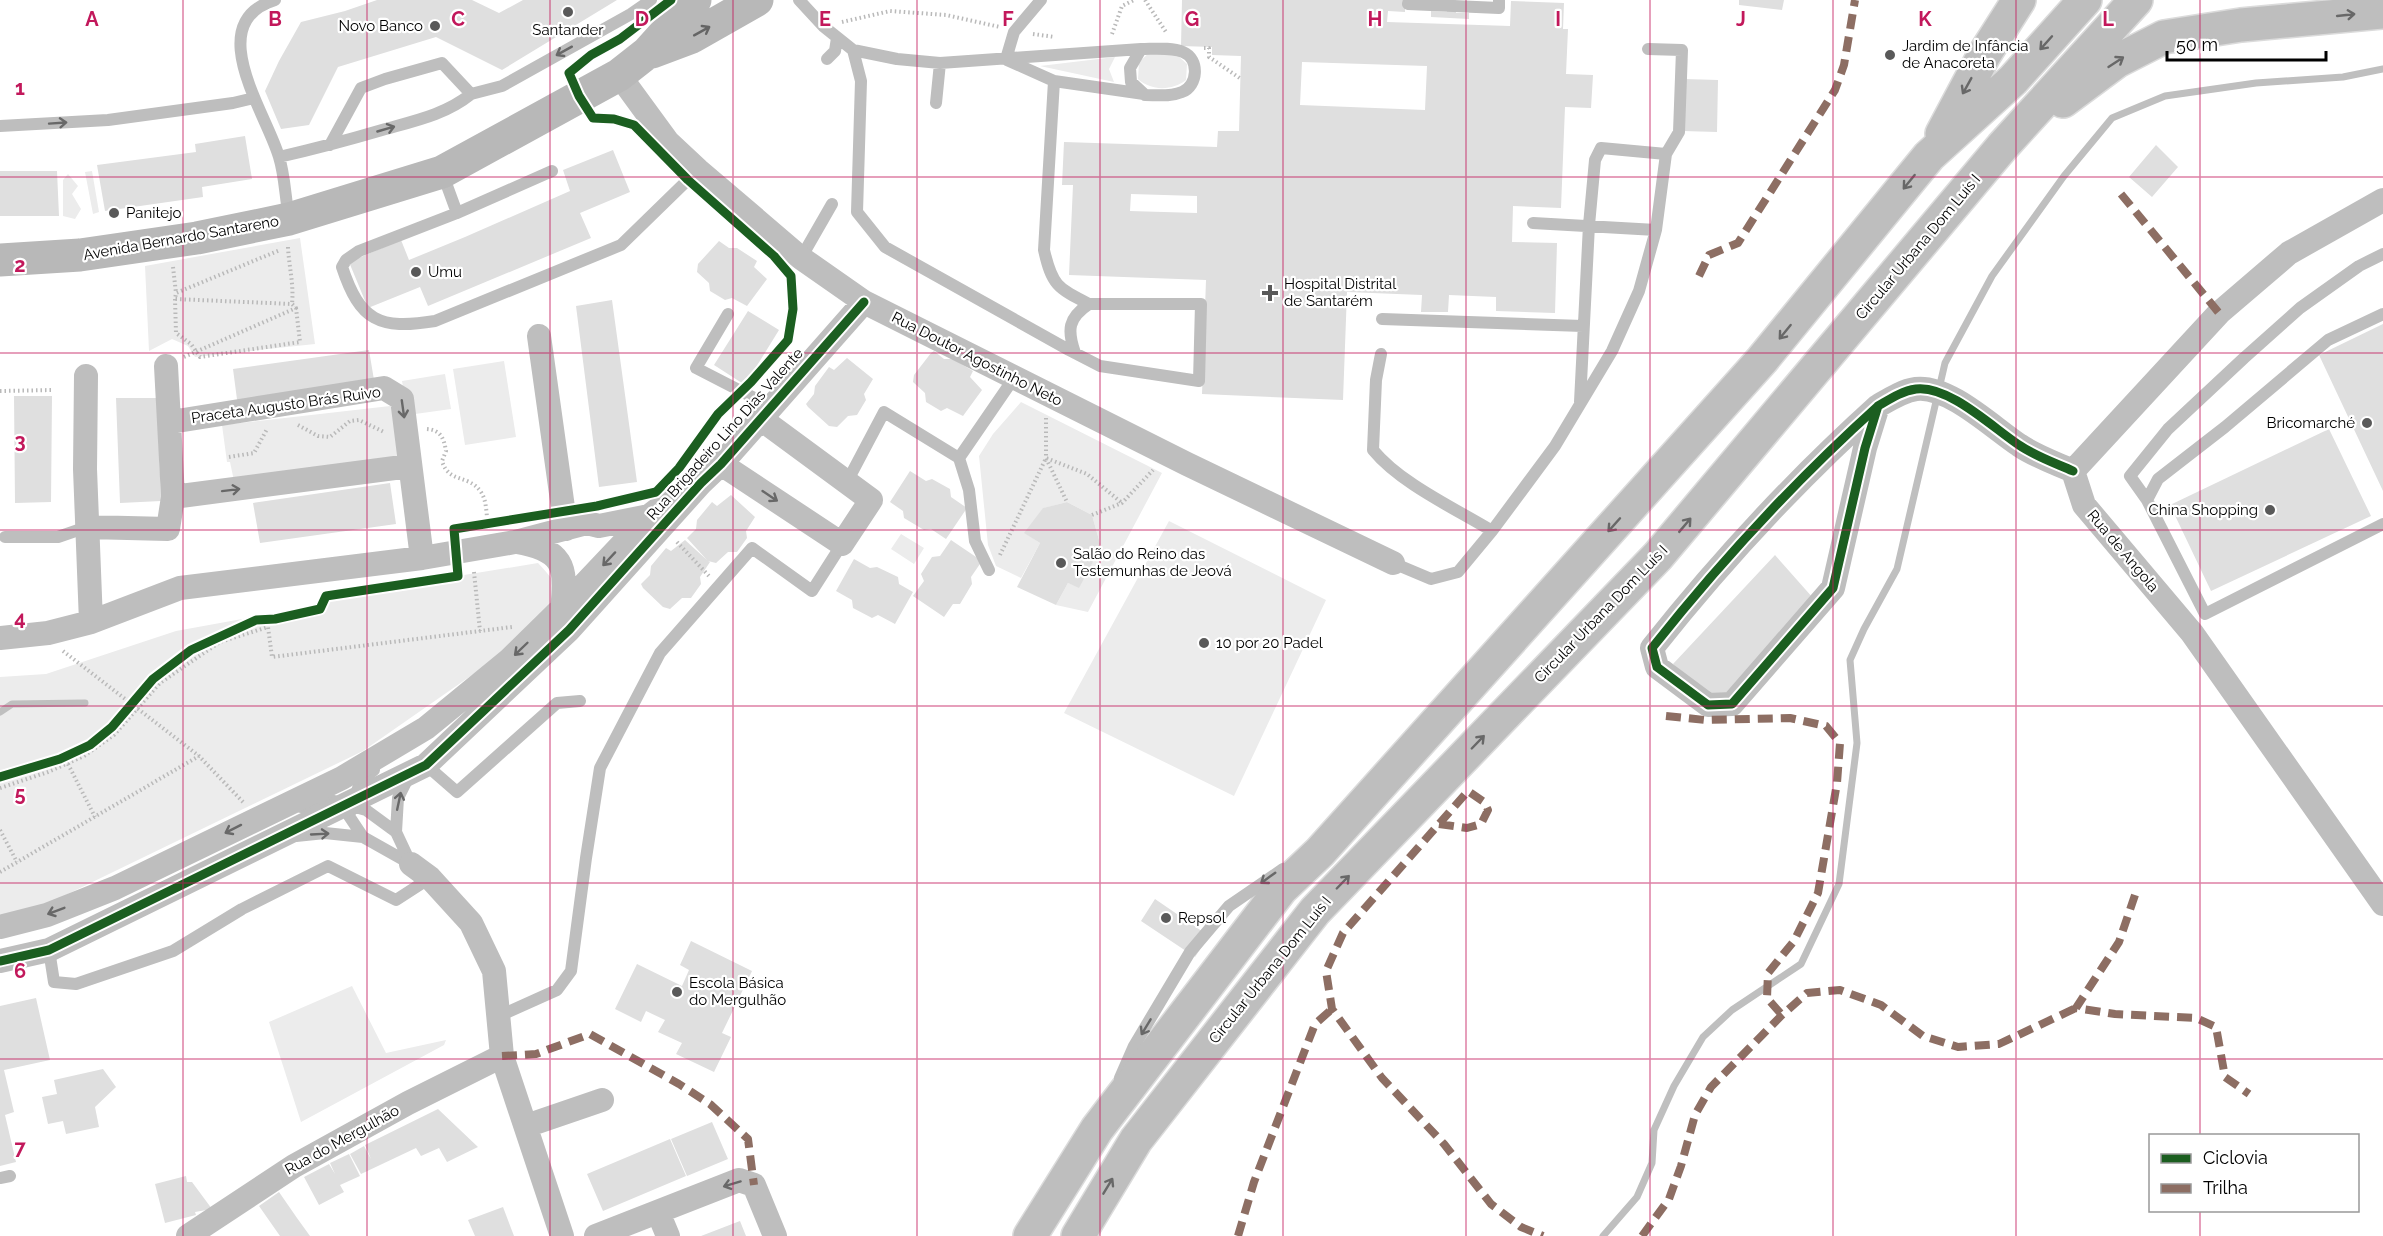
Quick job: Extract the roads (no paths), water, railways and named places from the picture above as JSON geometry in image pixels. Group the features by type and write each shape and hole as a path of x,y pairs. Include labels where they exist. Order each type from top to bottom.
{"highway":[{"path":"1929,156 1984,55 2019,0"},
{"path":"1030,1236 1097,1129 1281,889 1320,852 1762,360 1929,156 2013,80 2085,0"},
{"name":"Circular Urbana Dom Luís I","path":"1078,1236 1136,1140 1315,910 1658,556 2002,147 2136,0"},
{"path":"2002,147 2117,61 2164,37 2241,25 2383,12"}],"main road":[{"name":"Avenida Bernardo Santareno","path":"0,260 80,255 197,238 289,233 442,172 619,75 647,53 695,0"},
{"name":"Avenida Bernardo Santareno","path":"647,53 692,37 757,0"}],"street":[{"name":"Rua Doutor Agostinho Neto","path":"619,75 668,142 698,170 801,258 864,302 1393,563"},
{"path":"1878,406 1865,448 1833,588 1732,704 1708,705 1657,667 1652,648 1696,593 1787,492 1878,406 1896,395 1917,389 1934,392 1984,417 2020,446 2073,471 2219,313 2289,254 2383,200"},
{"name":"Rua Brigadeiro Lino Dias Valente","path":"0,961 49,950 418,768 569,630 608,586 668,500 701,483 721,464 864,302"},
{"path":"538,336 566,529"},
{"name":"Praceta Augusto Brás Ruivo","path":"87,527 168,529 173,497 171,422 166,366"},
{"path":"86,376 87,527 91,622"},
{"name":"Praceta Augusto Brás Ruivo","path":"171,422 384,388 402,399 422,558"},
{"path":"721,464 842,544 871,500 846,482 766,413"},
{"path":"1815,465 1837,460 1846,469 1856,489"},
{"path":"173,497 410,466"},
{"name":"Rua de Angola","path":"2073,471 2085,505 2198,624 2383,904"},
{"name":"Rua Brigadeiro Lino Dias Valente","path":"514,542 587,523 599,526 655,521"},
{"name":"Rua Brigadeiro Lino Dias Valente","path":"554,616 655,521"},
{"name":"Rua Brigadeiro Lino Dias Valente","path":"0,638 42,634 91,622 180,588 422,558 474,537 546,549 562,565 565,575 554,616"},
{"path":"0,927 47,915 115,888 342,778 426,728 508,660 554,616"},
{"path":"421,871 471,923 495,971 502,1056 562,1236"},
{"name":"Rua do Mergulhão","path":"188,1236 294,1166 408,1103 502,1056"},
{"path":"526,1126 602,1100"},
{"path":"596,1236 739,1180 754,1185 776,1236"},
{"path":"658,1212 668,1236"}],"lane":[{"path":"274,0 261,4 243,28 240,44 241,64 279,157 289,233"},
{"path":"279,157 436,115 458,105 471,94 502,86 631,14 651,0"},
{"path":"799,0 824,26 853,50 897,59 940,63 1141,49 1184,52 1195,66 1195,78 1185,91 1174,95 1145,94 1054,81 1006,59"},
{"path":"1006,59 1014,32 1041,0"},
{"path":"1408,0 1408,4 1499,8 1499,0"},
{"path":"827,59 835,51 837,38"},
{"path":"1141,49 1130,68 1131,82 1145,94"},
{"path":"1393,563 1431,579 1458,572 1492,531 1555,446 1612,351 1639,291 1656,230 1666,154 1679,132 1682,50 1648,49"},
{"path":"853,50 861,81 857,212 885,247 1100,366 1199,381 1201,304 1089,304 1071,295 1051,278 1044,250 1054,81"},
{"path":"330,145 362,88 385,79 442,63 471,94"},
{"path":"936,103 940,63"},
{"path":"0,126 108,120 233,103 254,98"},
{"path":"1580,403 1589,225 1595,160 1601,148 1666,154"},
{"path":"552,171 457,213 359,251 346,260 342,267 348,286 368,315 378,321 402,324 435,321 621,245 698,170"},
{"path":"442,172 457,213"},
{"path":"801,258 832,204"},
{"path":"1533,223 1656,230"},
{"path":"2383,254 2359,266 2300,308 2244,357 2168,429 2130,476 2147,500 2198,624 2383,524"},
{"path":"1075,353 1070,326 1076,312 1089,304"},
{"path":"728,314 696,368 766,413"},
{"path":"2147,500 2158,479 2225,428 2328,340 2383,314"},
{"path":"1382,319 1583,326"},
{"path":"1381,354 1376,380 1373,450 1384,464 1399,475 1492,531"},
{"path":"959,458 1014,378"},
{"path":"846,482 884,412 959,458 969,490 975,541 989,570"},
{"path":"5,537 58,537 87,527"},
{"path":"499,1016 557,990 572,970 600,768 660,653 752,548 812,591 842,544"},
{"path":"396,832 398,798 418,768 457,792 556,703 580,701"},
{"path":"363,837 349,816 351,803 360,782 426,728"},
{"path":"263,815 334,801 351,803 366,810 396,832 421,871"},
{"path":"277,838 326,833 363,837 421,871"},
{"path":"49,950 54,982 76,984 173,951 242,909 328,866 396,900 421,871"}],"waterway":[{"path":"1603,1236 1637,1197 1652,1163 1654,1130 1674,1086 1703,1037 1732,1010 1801,964 1839,884 1857,743 1850,660 1897,569 1945,363 1992,276 2064,176 2112,118 2165,96 2256,83 2343,77 2383,69"},
{"path":"0,712 12,704 85,703"}],"place":[{"name":"Santander","path":"568,12"},
{"name":"Novo Banco","path":"435,26"},
{"name":"Jardim de Infância de Anacoreta","path":"1890,55"},
{"name":"Panitejo","path":"114,213"},
{"name":"Umu","path":"416,272"},
{"name":"Hospital Distrital de Santarém","path":"1270,293"},
{"name":"Bricomarché","path":"2367,423"},
{"name":"China Shopping","path":"2270,510"},
{"name":"Salão do Reino das Testemunhas de Jeová","path":"1061,563"},
{"name":"10 por 20 Padel","path":"1204,643"},
{"name":"Repsol","path":"1166,918"},
{"name":"Escola Básica do Mergulhão","path":"677,992"}]}
